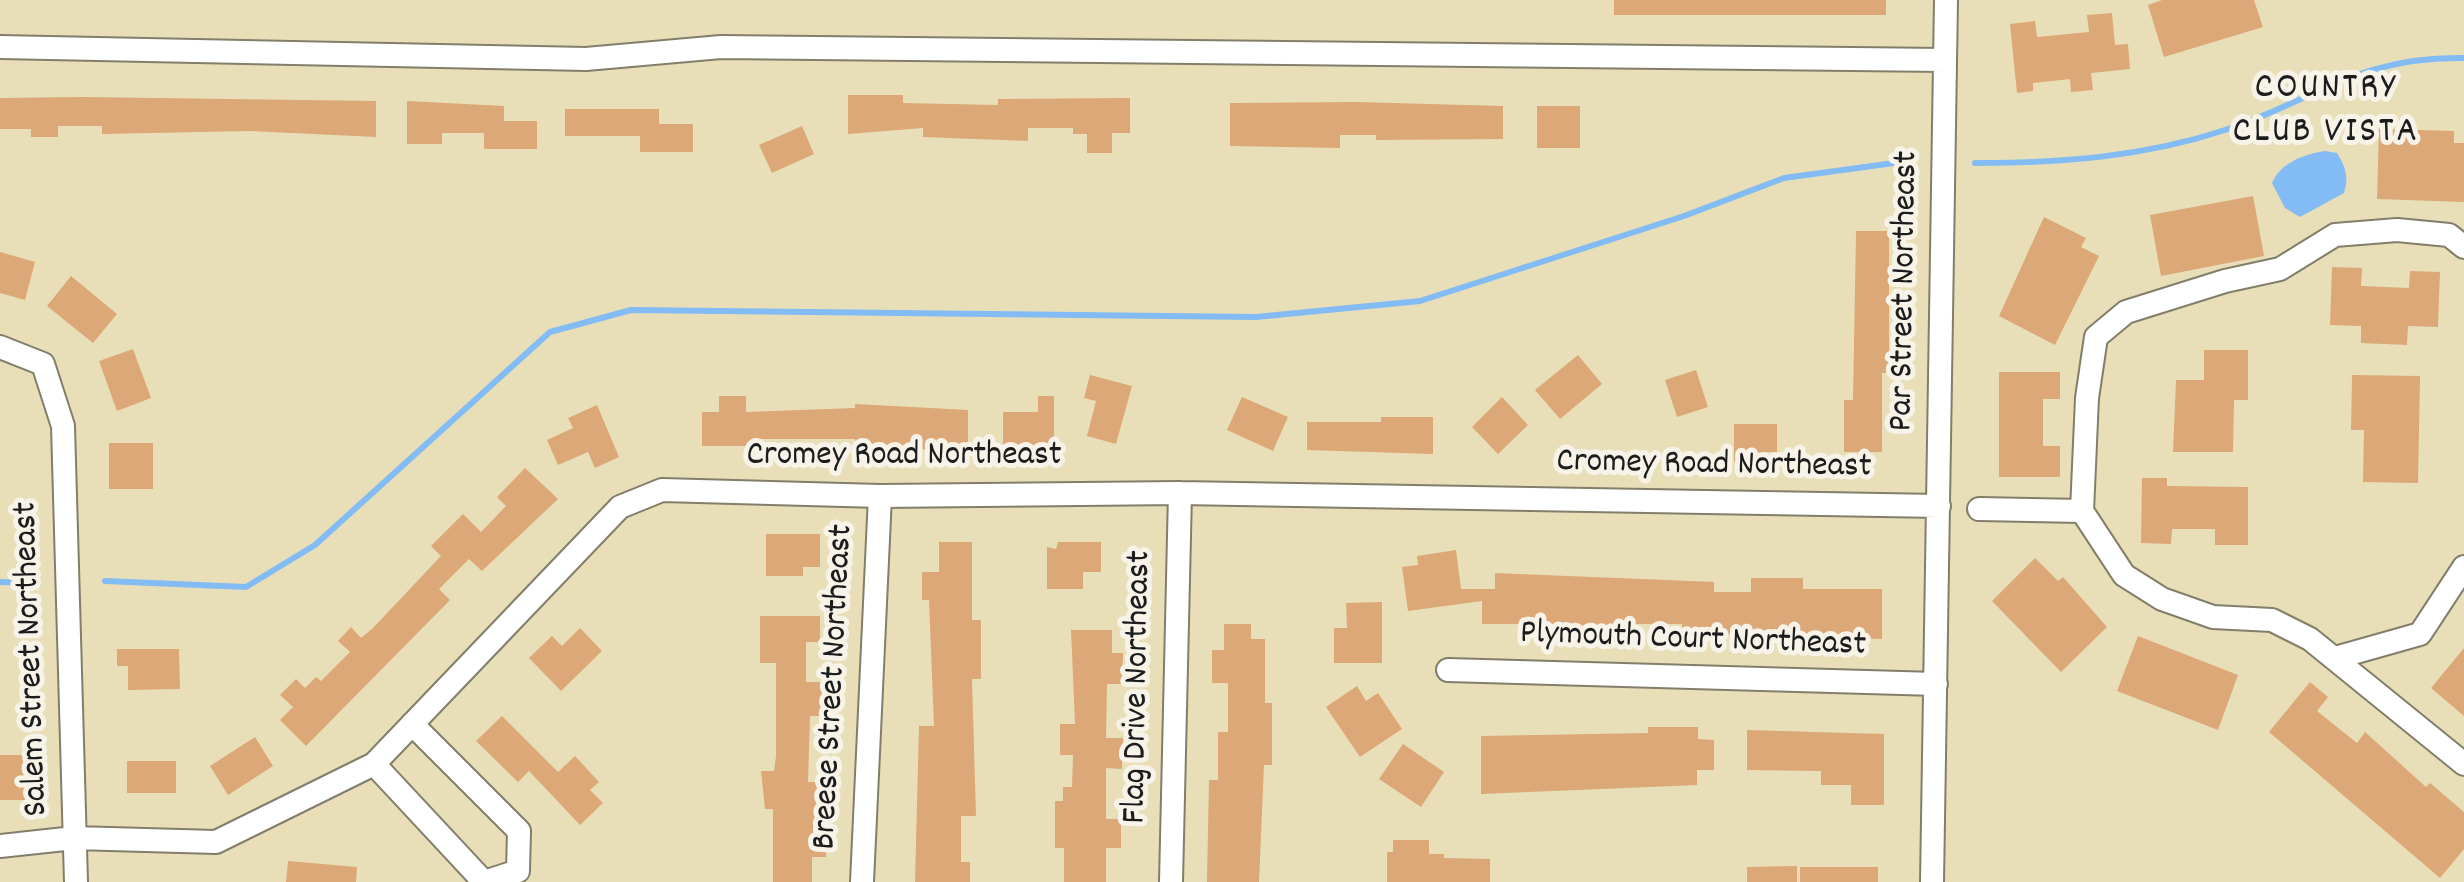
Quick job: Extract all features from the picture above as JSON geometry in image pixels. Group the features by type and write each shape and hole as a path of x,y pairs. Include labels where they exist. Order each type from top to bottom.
{"street":[{"name":"Par Street Northeast","path":"1932,882 1946,0"},
{"path":"0,48 586,59 721,47 1945,60"},
{"path":"2464,248 2449,235 2397,230 2335,235 2280,269 2224,281 2126,312 2096,338 2086,398 2082,511 2124,574 2162,599 2213,617 2272,620 2310,639 2464,764"},
{"name":"Salem Street Northeast","path":"0,347 43,364 63,426 76,882"},
{"name":"Cromey Road Northeast","path":"0,846 74,838 216,842 374,764 620,507 662,490 880,496 1180,493 1938,506"},
{"name":"Flag Drive Northeast","path":"1170,882 1180,493"},
{"name":"Breese Street Northeast","path":"862,882 880,496"},
{"path":"1979,508 2082,511"},
{"path":"2335,658 2420,634 2464,567"},
{"name":"Plymouth Court Northeast","path":"1448,670 1936,684"},
{"path":"374,764 484,882 518,871 519,831 412,724"}],"water":[{"path":"2325,151 2337,153 2343,163 2344,193 2300,217 2285,208 2272,183 2294,161"}],"building":[{"path":"1614,0 1886,0 1886,15 1614,15"},
{"path":"2162,0 2254,0 2263,27 2164,57 2148,5"},
{"path":"2112,13 2115,45 2128,44 2130,69 2091,73 2093,90 2071,92 2070,79 2033,83 2033,91 2017,93 2010,24 2035,21 2037,37 2089,32 2087,15"},
{"path":"848,95 903,95 903,103 998,105 998,99 1130,98 1130,133 1112,133 1112,153 1087,153 1087,134 1073,134 1073,128 1028,128 1028,141 923,137 923,128 848,134"},
{"path":"0,98 376,101 376,137 250,131 102,134 102,126 58,126 58,137 31,137 31,129 0,129"},
{"path":"407,101 504,106 504,121 537,121 537,149 484,149 484,133 442,133 442,144 407,144"},
{"path":"1230,103 1503,106 1503,139 1376,140 1376,135 1340,135 1340,148 1230,146"},
{"path":"1537,106 1580,106 1580,148 1537,148"},
{"path":"565,109 659,109 659,124 693,124 693,152 640,152 640,136 565,136"},
{"path":"802,126 814,154 772,173 759,145"},
{"path":"2379,129 2454,131 2454,143 2464,143 2464,202 2377,199"},
{"path":"2253,196 2264,256 2161,276 2150,215"},
{"path":"2044,217 2086,238 2081,247 2099,256 2055,345 1999,316"},
{"path":"1856,231 1889,231 1889,373 1882,373 1882,452 1844,452 1844,400 1853,400"},
{"path":"0,252 35,262 25,300 0,293"},
{"path":"2332,267 2362,268 2361,286 2409,288 2410,271 2440,272 2438,327 2408,326 2407,345 2361,343 2361,326 2330,325"},
{"path":"71,276 117,314 93,343 47,306"},
{"path":"133,349 151,398 117,411 99,361"},
{"path":"2204,350 2248,350 2248,400 2234,400 2233,452 2173,452 2176,380 2204,380"},
{"path":"1578,355 1602,384 1560,419 1535,390"},
{"path":"1696,370 1708,407 1677,417 1665,380"},
{"path":"1999,372 2060,372 2060,399 2043,399 2043,446 2060,446 2060,477 1999,477"},
{"path":"1090,375 1132,386 1116,444 1087,436 1096,401 1084,398"},
{"path":"2352,375 2420,376 2418,483 2363,482 2364,430 2351,430"},
{"path":"719,396 746,396 746,412 855,408 855,404 968,410 968,449 855,450 855,439 760,439 760,446 702,446 702,412 719,412"},
{"path":"1038,396 1054,396 1054,449 1003,449 1003,412 1038,412"},
{"path":"1242,397 1288,417 1273,451 1227,430"},
{"path":"1502,397 1528,425 1498,454 1472,427"},
{"path":"597,405 619,457 595,468 588,452 558,465 547,440 573,428 568,418"},
{"path":"1381,417 1433,417 1433,454 1307,450 1307,422 1381,422"},
{"path":"1734,424 1777,424 1777,452 1761,452 1761,462 1734,462"},
{"path":"109,443 153,443 153,489 109,489"},
{"path":"525,468 558,499 482,571 469,559 439,589 450,600 306,746 280,720 293,707 280,695 296,679 305,688 316,677 321,681 350,652 338,641 351,627 361,638 373,628 441,556 431,546 463,514 481,532 506,506 497,497"},
{"path":"2142,478 2167,478 2167,486 2248,487 2248,545 2215,545 2215,529 2172,529 2171,544 2141,543"},
{"path":"766,534 820,534 820,567 803,567 803,576 766,576"},
{"path":"939,542 972,542 972,620 981,620 981,679 972,679 976,816 961,816 961,862 970,862 970,882 915,882 919,726 934,726 929,600 922,600 922,572 939,572"},
{"path":"1058,542 1101,542 1101,572 1083,572 1083,589 1047,589 1047,547 1056,549"},
{"path":"1456,550 1461,589 1495,589 1495,573 1714,582 1714,592 1751,592 1751,578 1803,578 1803,589 1882,589 1882,639 1714,634 1714,640 1682,640 1682,624 1631,624 1630,632 1571,632 1571,624 1482,624 1482,601 1408,611 1402,567 1418,565 1417,556"},
{"path":"2035,558 2058,581 2063,577 2107,627 2061,672 1992,601"},
{"path":"1382,602 1382,663 1334,663 1334,628 1347,628 1346,603"},
{"path":"760,616 820,616 820,642 806,642 806,682 826,682 826,716 810,716 808,782 825,782 826,857 812,857 812,882 773,882 773,809 765,809 761,771 774,771 776,663 760,663"},
{"path":"1224,624 1251,624 1251,639 1265,639 1265,703 1272,703 1272,765 1264,765 1259,882 1207,882 1209,780 1218,780 1218,732 1228,732 1228,683 1212,683 1212,650 1224,650"},
{"path":"580,628 602,651 561,691 529,658 552,636 562,646"},
{"path":"1071,630 1112,630 1112,653 1123,653 1122,684 1107,684 1106,738 1123,738 1122,769 1106,768 1106,819 1121,819 1121,848 1106,848 1106,882 1064,882 1064,848 1055,848 1055,801 1063,801 1063,787 1072,787 1073,755 1060,755 1060,724 1075,724"},
{"path":"2138,636 2238,675 2218,730 2117,691"},
{"path":"2464,648 2464,716 2431,688"},
{"path":"117,649 179,649 180,689 128,690 128,666 117,666"},
{"path":"2310,682 2328,697 2317,711 2357,743 2365,732 2426,787 2430,783 2464,812 2464,849 2440,878 2269,732"},
{"path":"1357,686 1366,701 1378,693 1402,729 1360,757 1326,707"},
{"path":"502,716 558,772 575,756 599,782 590,790 603,803 580,825 529,771 518,782 476,741"},
{"path":"1648,727 1698,727 1698,739 1714,740 1714,770 1697,770 1697,785 1481,794 1481,736 1648,733"},
{"path":"1747,730 1884,734 1884,805 1851,805 1851,785 1821,785 1821,771 1747,770"},
{"path":"255,737 273,766 228,795 210,766"},
{"path":"1403,744 1444,772 1421,807 1379,779"},
{"path":"0,755 26,755 26,800 0,800"},
{"path":"127,761 176,761 176,793 127,793"},
{"path":"1393,840 1429,840 1429,854 1444,854 1444,858 1490,859 1490,882 1387,882 1387,852 1393,852"},
{"path":"288,861 357,867 356,882 286,882"},
{"path":"1797,866 1797,882 1747,882 1747,867"},
{"path":"1800,867 1878,867 1878,882 1800,882"}],"waterway":[{"path":"1975,163 2070,160 2163,147 2225,130 2366,72 2427,59 2464,58"},
{"path":"105,581 246,587 315,545 550,332 631,310 1256,317 1420,301 1684,216 1784,178 1894,163"},
{"path":"0,582 35,583"}],"district":[{"name":"COUNTRY CLUB VISTA","path":"2326,112"}]}
